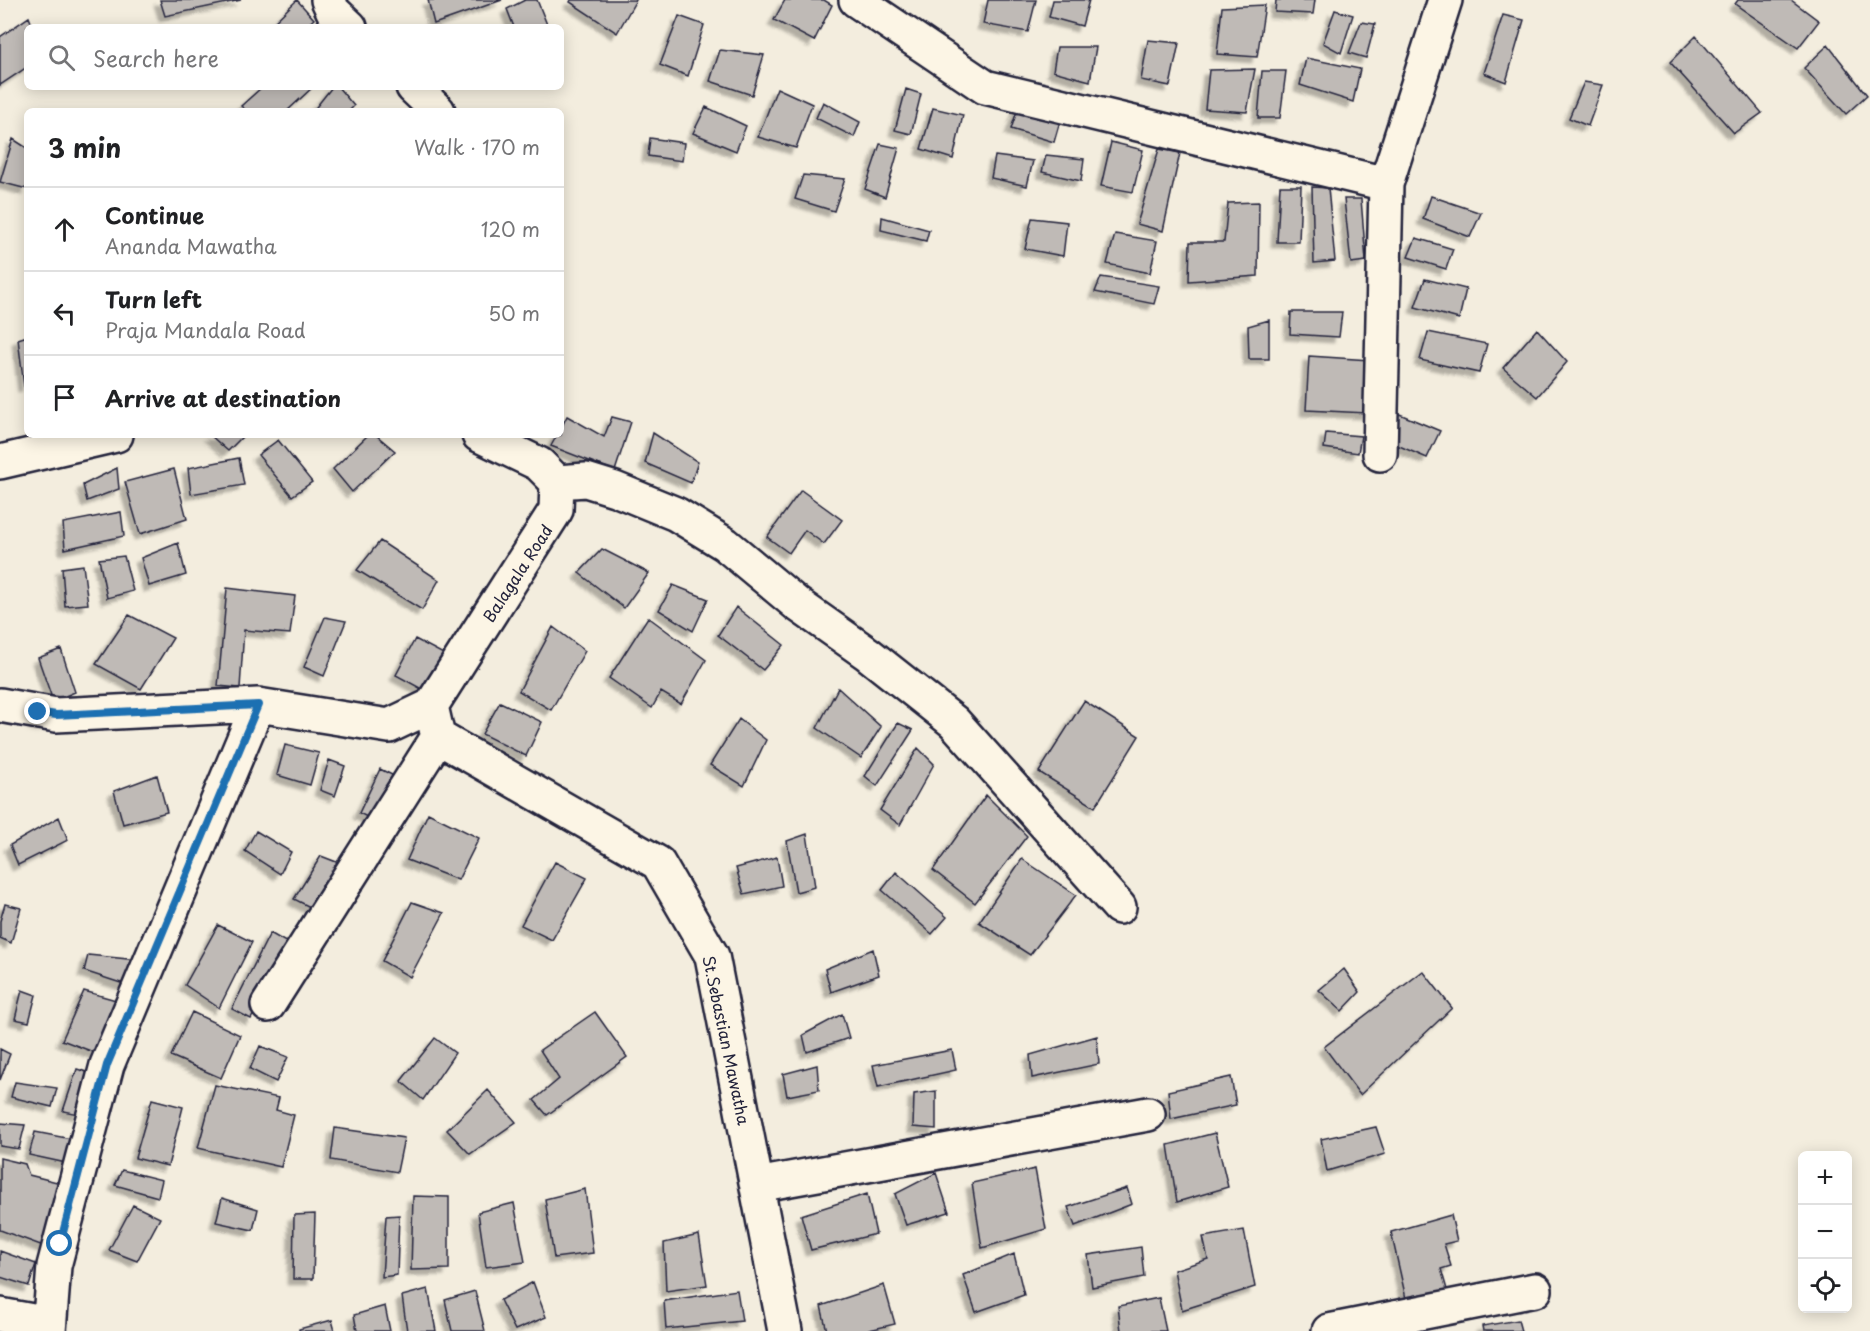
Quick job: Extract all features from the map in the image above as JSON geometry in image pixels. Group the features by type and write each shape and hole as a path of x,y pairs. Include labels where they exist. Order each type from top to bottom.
{"street":[{"path":"328,0 333,11 347,24"},
{"path":"856,0 986,87 1386,184"},
{"path":"1380,454 1386,184 1445,0"},
{"path":"416,90 435,108"},
{"path":"0,462 103,438"},
{"path":"485,438 539,464 557,482 586,480 615,489 676,514 725,544 797,604 868,654 954,722 1119,907"},
{"name":"Balagala Road","path":"268,1005 435,722 556,510 557,482"},
{"path":"0,705 56,715 258,705 389,726 435,722"},
{"path":"0,1315 49,1327 54,1266 107,1065 258,705"},
{"name":"St.Sebastian Mawatha","path":"435,722 658,863 712,956 785,1331"},
{"path":"757,1185 1148,1114"},
{"path":"1329,1331 1535,1290"}],"building":[{"path":"160,0 241,0 165,16"},
{"path":"297,0 314,19 308,24 272,24"},
{"path":"428,0 502,0 434,24"},
{"path":"525,0 537,0 547,24 513,24 507,9"},
{"path":"571,0 636,0 617,33 570,2"},
{"path":"785,0 824,0 832,5 814,41 774,20"},
{"path":"988,0 1036,0 1028,32 983,24"},
{"path":"1053,0 1089,0 1082,26 1049,17"},
{"path":"1276,0 1315,0 1313,14 1275,12"},
{"path":"1738,0 1791,0 1819,21 1798,48 1735,4"},
{"path":"1265,5 1257,57 1217,54 1222,7"},
{"path":"1335,10 1353,15 1341,53 1323,43"},
{"path":"1503,15 1524,20 1506,82 1484,73"},
{"path":"679,16 704,25 688,76 660,65"},
{"path":"29,17 32,24 24,24 24,69 0,85 0,37"},
{"path":"1361,22 1375,24 1366,58 1349,53"},
{"path":"1696,36 1762,113 1734,133 1670,62"},
{"path":"1148,40 1179,43 1170,86 1141,80"},
{"path":"1828,45 1867,95 1846,114 1804,68"},
{"path":"1057,47 1096,47 1090,81 1053,71"},
{"path":"720,50 764,55 752,95 710,81"},
{"path":"1306,58 1360,69 1353,102 1300,85"},
{"path":"1255,69 1247,112 1205,109 1209,70"},
{"path":"1262,71 1286,71 1280,118 1258,118"},
{"path":"1584,82 1603,85 1588,126 1569,118"},
{"path":"777,88 812,104 796,148 758,137"},
{"path":"906,89 921,94 911,134 895,130"},
{"path":"259,90 310,90 290,108 243,108 241,106"},
{"path":"330,90 341,90 354,106 352,108 315,108"},
{"path":"823,102 860,122 854,137 816,118"},
{"path":"706,107 746,126 736,151 693,133"},
{"path":"933,108 963,115 953,159 921,149"},
{"path":"1018,108 1060,121 1054,142 1011,129"},
{"path":"650,138 684,143 682,161 648,156"},
{"path":"13,139 24,146 24,188 0,182"},
{"path":"1111,142 1143,150 1133,192 1101,186"},
{"path":"880,144 899,148 885,197 865,189"},
{"path":"1159,149 1180,153 1163,231 1137,224"},
{"path":"1046,155 1084,159 1081,181 1042,172"},
{"path":"995,156 1033,161 1027,186 991,178"},
{"path":"803,175 845,179 834,211 795,199"},
{"path":"1280,186 1301,186 1299,242 1277,242"},
{"path":"1312,187 1328,188 1335,261 1314,263"},
{"path":"1431,196 1481,213 1470,237 1423,219"},
{"path":"1344,199 1361,199 1366,261 1351,263"},
{"path":"1259,202 1258,276 1189,281 1190,242 1224,242 1228,203"},
{"path":"882,217 929,230 926,241 881,230"},
{"path":"1032,218 1067,222 1063,256 1025,249"},
{"path":"1115,234 1157,241 1150,273 1107,264"},
{"path":"1416,238 1453,249 1446,269 1408,257"},
{"path":"1101,277 1159,286 1154,304 1095,292"},
{"path":"1425,279 1466,289 1459,319 1415,307"},
{"path":"1291,312 1342,312 1339,337 1290,334"},
{"path":"1269,320 1269,359 1249,359 1248,326"},
{"path":"1537,329 1567,362 1537,397 1503,368"},
{"path":"1428,332 1487,344 1479,373 1420,360"},
{"path":"24,337 24,386 18,339"},
{"path":"1309,356 1370,360 1367,413 1306,410"},
{"path":"1390,410 1440,431 1427,458 1390,442"},
{"path":"567,416 604,437 612,417 631,422 615,471 551,446 555,438 564,438 564,422"},
{"path":"653,433 698,462 691,483 645,463"},
{"path":"1326,433 1361,436 1358,453 1324,448"},
{"path":"213,438 241,438 228,451"},
{"path":"365,438 380,438 395,451 352,492 333,469"},
{"path":"278,440 312,482 292,496 258,455"},
{"path":"239,458 244,485 191,494 188,468"},
{"path":"117,468 119,489 87,501 83,485"},
{"path":"174,469 187,519 140,534 125,482"},
{"path":"801,490 842,520 824,544 805,530 789,553 767,537"},
{"path":"121,512 124,536 65,549 63,523"},
{"path":"380,541 439,580 422,610 357,570"},
{"path":"178,543 186,575 149,586 141,558"},
{"path":"602,549 649,573 624,608 579,573"},
{"path":"124,556 133,591 107,598 99,559"},
{"path":"83,565 88,604 65,606 62,568"},
{"path":"673,585 708,599 693,631 659,610"},
{"path":"227,588 295,596 290,634 244,630 240,688 218,686"},
{"path":"736,607 784,645 763,670 718,635"},
{"path":"129,615 173,638 141,689 96,664"},
{"path":"325,617 346,621 324,676 304,667"},
{"path":"648,617 706,660 681,704 661,692 652,708 609,678"},
{"path":"553,627 585,651 551,710 519,691"},
{"path":"415,639 451,658 429,693 396,675"},
{"path":"61,649 75,692 53,701 38,658"},
{"path":"838,688 881,727 861,758 817,728"},
{"path":"1084,701 1139,736 1095,807 1039,772"},
{"path":"500,702 542,722 526,756 482,734"},
{"path":"739,719 766,740 744,786 710,765"},
{"path":"898,723 913,730 877,786 865,776"},
{"path":"285,745 319,753 310,785 277,775"},
{"path":"918,748 934,764 900,825 880,810"},
{"path":"329,760 345,766 335,796 320,790"},
{"path":"380,769 400,779 375,821 359,813"},
{"path":"157,775 167,812 123,824 114,791"},
{"path":"986,795 1027,836 975,903 933,870"},
{"path":"428,813 479,838 458,880 407,860"},
{"path":"59,817 68,840 18,865 10,845"},
{"path":"256,831 291,852 280,874 245,851"},
{"path":"807,834 815,887 796,892 787,841"},
{"path":"321,856 339,863 312,908 294,899"},
{"path":"777,857 782,886 744,894 736,868"},
{"path":"1022,859 1076,895 1030,955 979,922"},
{"path":"555,862 587,878 552,940 521,925"},
{"path":"896,872 947,917 932,934 882,890"},
{"path":"412,902 444,913 410,977 382,961"},
{"path":"5,904 21,908 11,943 0,938 0,921"},
{"path":"218,925 252,942 219,1008 185,985"},
{"path":"270,933 291,945 251,1019 232,1009"},
{"path":"873,949 879,975 831,992 825,969"},
{"path":"88,955 138,960 130,986 84,971"},
{"path":"1344,969 1360,992 1342,1011 1319,990"},
{"path":"1423,971 1452,1008 1360,1095 1324,1047"},
{"path":"22,990 36,995 29,1022 15,1019"},
{"path":"84,991 116,1000 96,1053 62,1040"},
{"path":"192,1012 240,1035 221,1078 171,1056"},
{"path":"595,1012 627,1057 547,1115 534,1100 559,1079 540,1050"},
{"path":"842,1014 849,1038 807,1052 803,1035"},
{"path":"1097,1036 1099,1064 1032,1078 1030,1055"},
{"path":"435,1038 455,1053 423,1100 401,1081"},
{"path":"260,1046 288,1057 276,1082 250,1069"},
{"path":"0,1049 10,1054 0,1080"},
{"path":"952,1050 956,1070 878,1087 873,1065"},
{"path":"817,1065 819,1090 787,1096 783,1074"},
{"path":"77,1069 90,1073 78,1114 63,1111"},
{"path":"1231,1077 1236,1105 1171,1119 1168,1091"},
{"path":"15,1082 57,1088 52,1107 11,1097"},
{"path":"215,1085 279,1098 276,1110 294,1115 281,1167 198,1148"},
{"path":"488,1090 516,1122 470,1154 447,1130"},
{"path":"936,1091 936,1129 913,1127 914,1094"},
{"path":"152,1099 183,1107 168,1166 135,1158"},
{"path":"0,1123 25,1125 19,1149 0,1146"},
{"path":"1376,1127 1385,1154 1327,1171 1321,1139"},
{"path":"335,1128 404,1138 397,1172 331,1160"},
{"path":"35,1132 77,1140 71,1164 29,1155"},
{"path":"1215,1133 1228,1187 1177,1202 1168,1145"},
{"path":"0,1158 25,1164 29,1175 61,1183 46,1247 0,1230"},
{"path":"1035,1169 1046,1229 982,1248 972,1183"},
{"path":"122,1170 162,1180 158,1197 115,1185"},
{"path":"936,1173 949,1212 906,1225 895,1194"},
{"path":"1127,1188 1132,1204 1075,1226 1068,1207"},
{"path":"585,1189 593,1253 554,1258 545,1199"},
{"path":"867,1194 876,1234 811,1250 801,1215"},
{"path":"413,1196 449,1197 449,1269 411,1270"},
{"path":"222,1198 258,1209 253,1230 216,1222"},
{"path":"514,1203 525,1262 486,1267 478,1212"},
{"path":"133,1205 160,1218 137,1261 109,1250"},
{"path":"315,1214 313,1279 293,1279 294,1215"},
{"path":"399,1215 397,1275 382,1277 386,1216"},
{"path":"1451,1215 1457,1241 1444,1244 1451,1266 1441,1269 1448,1293 1407,1303 1391,1232"},
{"path":"1244,1230 1255,1287 1182,1310 1174,1270 1208,1259 1203,1237"},
{"path":"699,1235 707,1285 666,1291 664,1243"},
{"path":"1141,1247 1144,1277 1092,1287 1088,1255"},
{"path":"0,1251 36,1264 29,1286 0,1277"},
{"path":"1014,1254 1024,1295 976,1312 963,1275"},
{"path":"533,1282 546,1317 515,1330 500,1300"},
{"path":"884,1285 895,1324 865,1331 827,1331 821,1306"},
{"path":"428,1289 436,1331 407,1331 402,1296"},
{"path":"737,1290 742,1321 666,1329 664,1301"},
{"path":"475,1291 485,1331 452,1331 445,1300"},
{"path":"1159,1298 1166,1331 1121,1331 1118,1306"},
{"path":"385,1306 390,1331 357,1331 354,1315"},
{"path":"332,1320 335,1331 299,1331 299,1329"},
{"path":"1518,1320 1521,1331 1483,1331 1482,1326"}],"route":[{"path":"38,712 56,715 258,705 107,1065 60,1244"}]}
